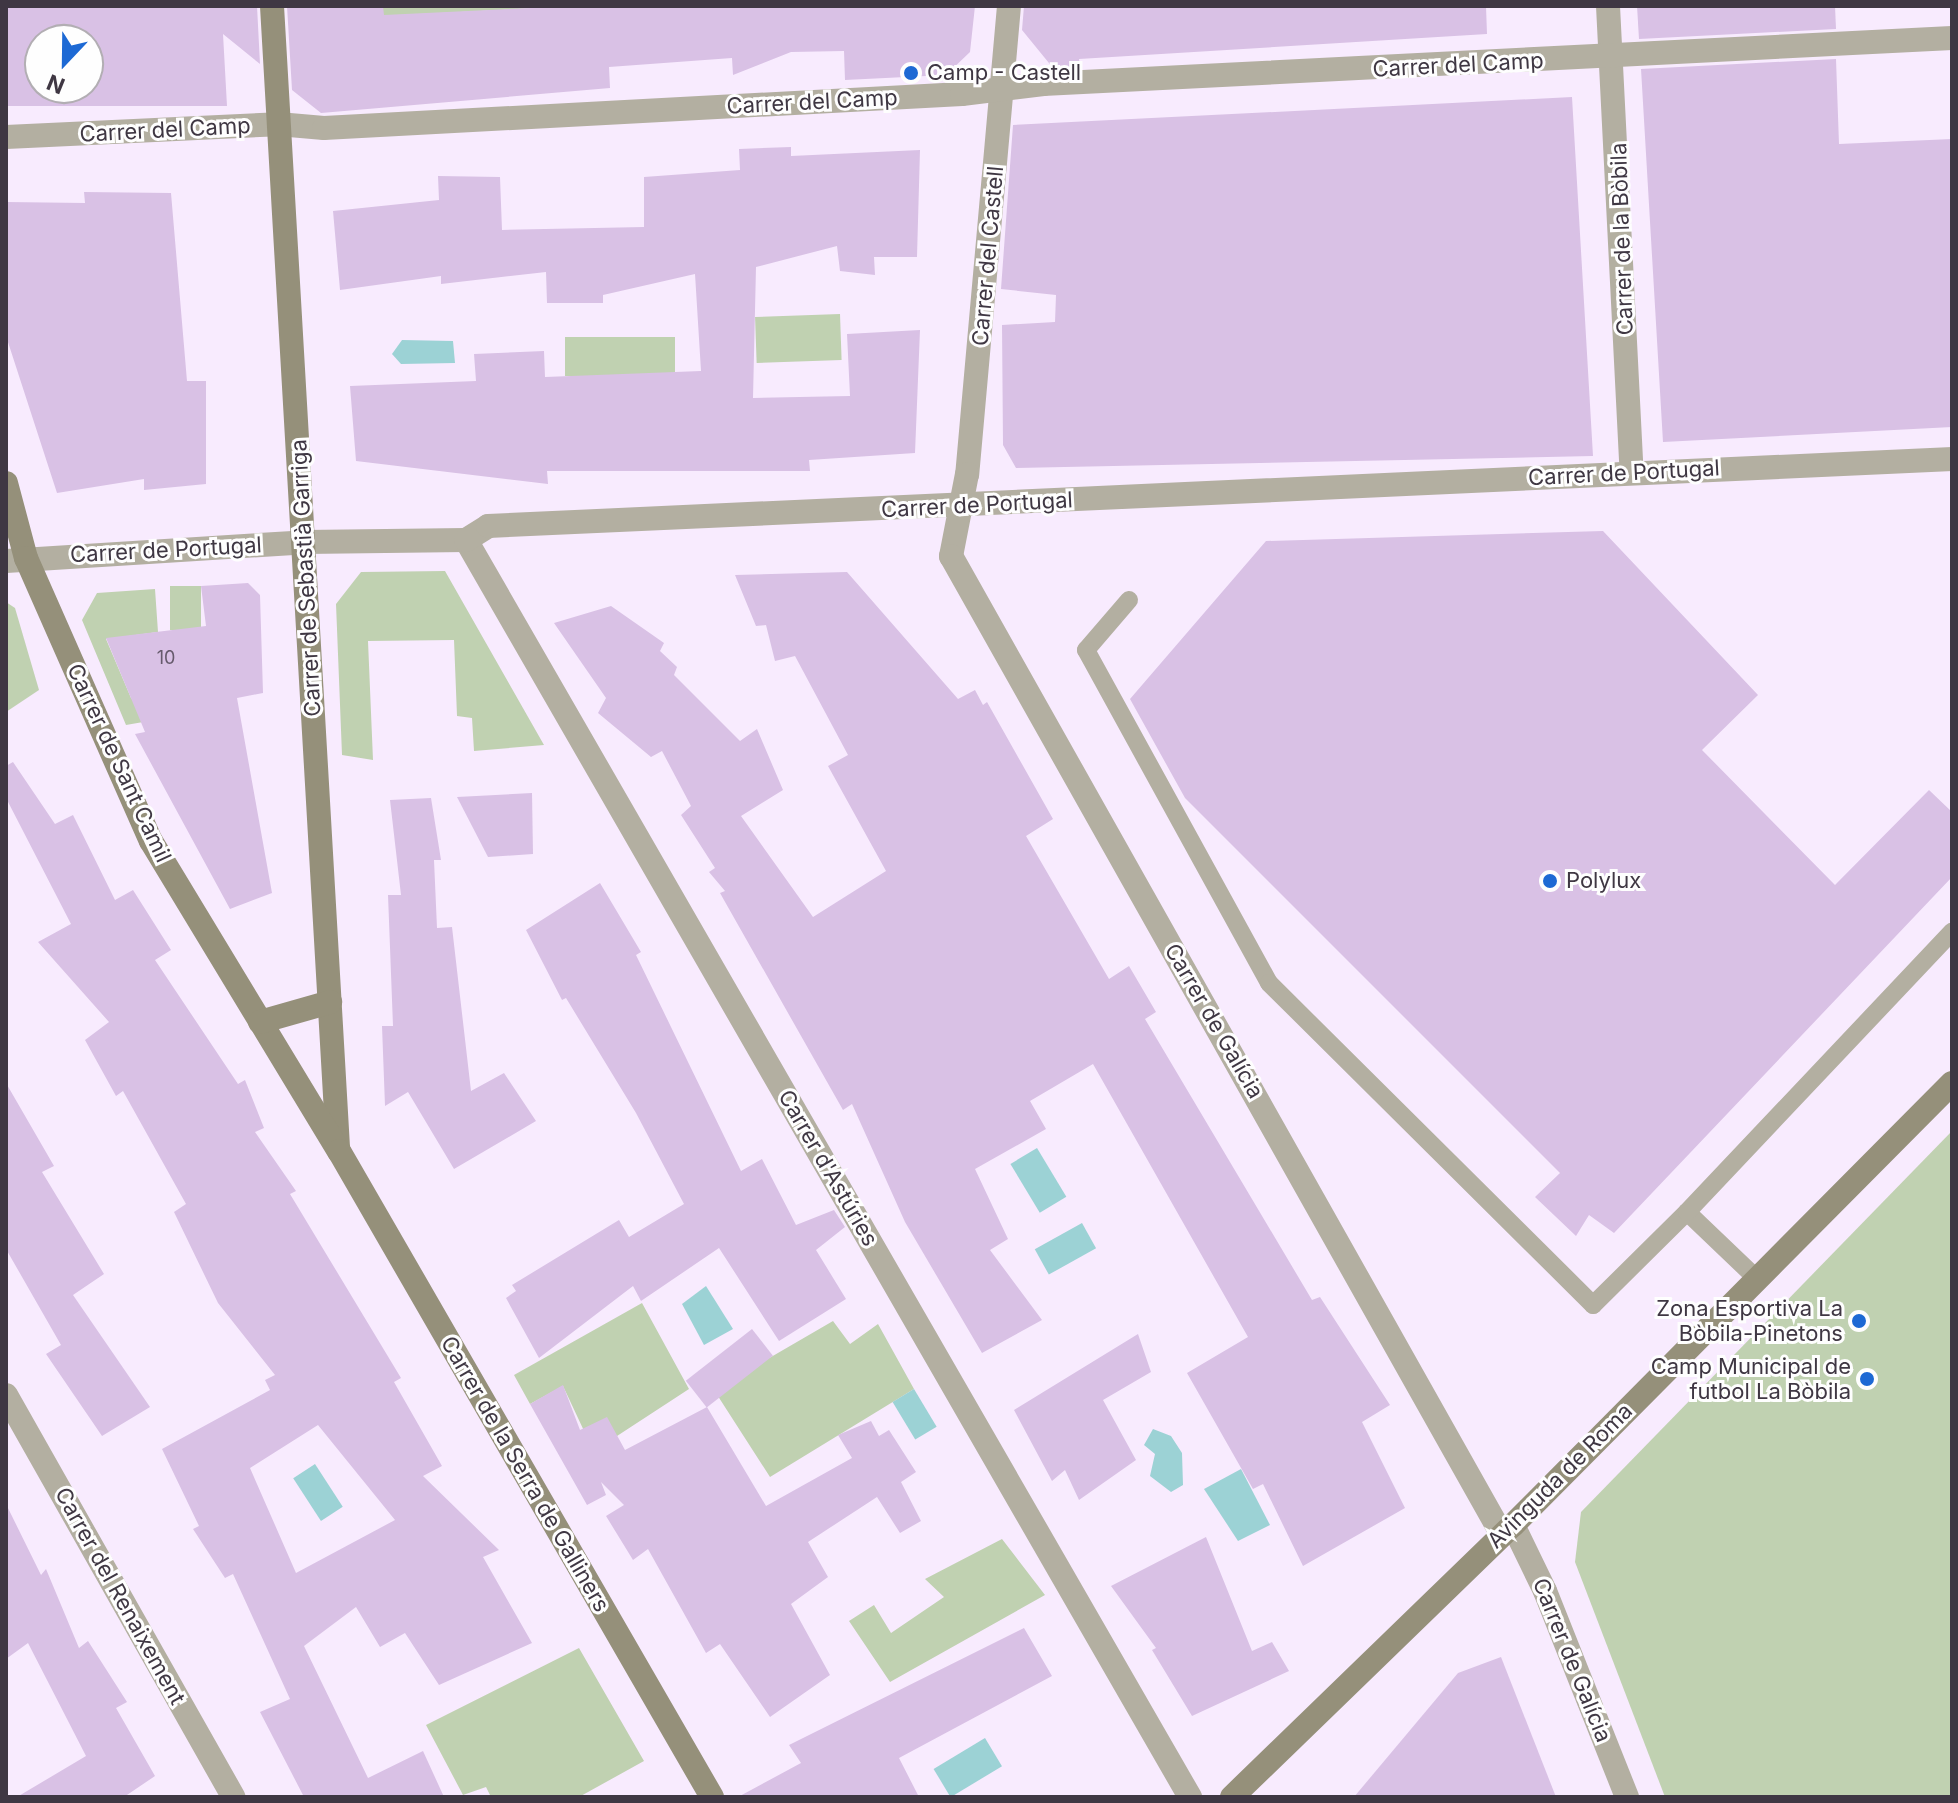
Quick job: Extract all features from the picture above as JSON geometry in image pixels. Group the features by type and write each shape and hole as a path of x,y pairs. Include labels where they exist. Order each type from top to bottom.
{"street":[{"name":"Carrer de Sebastià Garriga","path":"272,6 339,1151"},
{"name":"Carrer del Castell","path":"958,504 967,474 1009,6"},
{"name":"Carrer de la Bòbila","path":"1608,6 1632,472"},
{"name":"Carrer del Camp","path":"6,137 278,124 356,127 962,94 1002,86 1612,58 1952,38"},
{"name":"Carrer de Portugal","path":"16,559 305,542 466,540 488,526 1952,459"},
{"name":"Carrer de Sant Camil","path":"6,483 16,559 151,841 339,1151"},
{"name":"Carrer de Galícia","path":"958,504 951,556 1545,1591 1627,1797"},
{"name":"Carrer d'Astúries","path":"466,540 1190,1797"},
{"path":"260,1022 330,1002"},
{"name":"Avinguda de Roma","path":"1232,1797 1507,1529 1952,1083"},
{"name":"Carrer de la Serra de Galliners","path":"339,1151 712,1797"},
{"name":"Carrer del Renaixement","path":"6,1395 233,1797"}],"lane":[{"path":"1129,600 1086,650 1269,983 1593,1305 1687,1212 1952,932"},
{"path":"1687,1212 1757,1279"}],"shaded area":[{"path":"379,6 577,6 381,16"},
{"path":"840,314 842,360 757,363 755,317"},
{"path":"565,337 675,337 675,376 565,376"},
{"path":"402,340 453,341 455,363 401,364 392,354"},
{"path":"445,571 544,745 474,751 472,718 457,716 454,640 368,641 373,760 342,755 336,604 361,572"},
{"path":"170,586 201,586 201,630 170,630"},
{"path":"155,589 158,632 106,639 131,698 149,721 126,725 82,620 97,593"},
{"path":"6,602 15,608 39,690 6,712"},
{"name":"Camp Municipal de futbol La Bòbila","path":"1952,1131 1952,1797 1665,1797 1575,1562 1581,1512"},
{"path":"1037,1148 1066,1197 1040,1213 1010,1164"},
{"path":"1082,1223 1096,1248 1049,1275 1035,1249"},
{"path":"706,1286 733,1329 704,1345 682,1304"},
{"path":"642,1303 689,1389 617,1436 585,1433 563,1386 530,1404 514,1375"},
{"path":"833,1321 850,1344 878,1324 914,1389 770,1477 714,1390"},
{"path":"914,1389 937,1427 915,1440 893,1402"},
{"path":"1153,1429 1171,1436 1182,1453 1183,1485 1171,1492 1150,1476 1155,1454 1144,1445"},
{"path":"315,1464 343,1507 321,1521 293,1478"},
{"path":"1241,1469 1270,1525 1238,1541 1204,1489"},
{"path":"1002,1539 1045,1595 890,1682 849,1621 874,1605 891,1633 944,1597 925,1579"},
{"path":"579,1648 644,1761 579,1797 491,1797 486,1787 463,1795 426,1725"},
{"path":"985,1738 1002,1766 951,1797 934,1769"}],"building":[{"path":"6,6 257,6 260,64 223,34 227,106 6,106"},
{"path":"287,6 383,6 384,15 573,6 975,6 970,52 946,75 845,80 844,51 791,52 733,75 732,58 609,67 610,88 321,113 292,90"},
{"path":"1024,6 1486,6 1487,34 1079,59 1080,67 1053,68 1022,30"},
{"path":"1637,6 1835,6 1836,29 1639,39"},
{"path":"1836,59 1839,144 1952,139 1952,427 1663,442 1641,69"},
{"path":"1572,97 1593,456 1016,468 1003,445 1002,325 1055,322 1056,295 1001,289 1013,125"},
{"path":"791,147 791,156 920,150 917,257 874,257 875,275 840,271 837,246 756,267 753,398 850,396 847,334 920,330 915,453 809,460 810,471 547,471 548,484 356,461 350,386 476,381 474,354 544,351 545,377 701,371 695,274 603,295 603,303 547,303 546,272 441,284 441,276 340,290 333,211 439,200 438,176 500,177 502,230 644,227 644,177 740,170 739,149"},
{"path":"84,192 171,193 187,381 206,381 206,484 144,490 144,479 57,493 6,336 6,202 85,203"},
{"name":"Polylux","path":"1603,531 1758,695 1702,750 1835,885 1929,790 1952,812 1952,877 1614,1233 1589,1215 1576,1236 1535,1197 1560,1173 1185,798 1130,699 1266,541"},
{"path":"847,572 958,699 975,690 983,705 987,702 1053,819 1026,836 1109,979 1129,966 1156,1012 1145,1019 1312,1300 1320,1297 1390,1405 1362,1422 1405,1508 1303,1566 1263,1484 1253,1489 1187,1373 1248,1337 1093,1064 1030,1101 1046,1129 975,1169 1008,1239 990,1250 1042,1320 982,1353 905,1222 852,1104 843,1110 720,893 725,891 709,872 715,868 681,815 691,806 662,751 651,757 598,713 606,698 554,623 611,606 664,643 660,651 677,667 674,675 740,741 757,729 783,790 741,816 813,917 886,871 828,766 848,755 795,656 775,661 766,625 756,626 735,575"},
{"path":"248,583 260,595 263,693 237,698 272,893 230,909 135,734 145,732 106,638 206,626 201,586"},
{"path":"13,762 55,824 73,815 115,900 133,890 171,950 155,960 238,1084 245,1080 264,1128 255,1132 296,1191 290,1194 401,1378 394,1382 442,1466 423,1476 499,1550 483,1557 532,1643 439,1685 405,1633 380,1647 356,1607 304,1646 368,1778 423,1751 444,1797 304,1797 260,1712 290,1699 233,1574 225,1578 193,1529 199,1526 162,1449 270,1390 265,1380 275,1375 218,1303 174,1212 186,1204 123,1091 116,1096 85,1040 109,1022 38,942 71,924 6,798 6,766","holes":["318,1425 395,1520 296,1573 250,1468"]},
{"path":"532,793 533,854 488,857 457,797"},
{"path":"431,798 441,860 434,860 437,928 452,927 471,1091 504,1073 536,1121 454,1169 408,1092 385,1106 382,1026 393,1026 388,895 401,895 390,800"},
{"path":"600,883 641,952 636,955 741,1171 762,1159 796,1225 834,1210 845,1227 816,1250 846,1299 779,1341 719,1248 641,1301 633,1286 539,1358 506,1298 516,1291 512,1285 619,1220 629,1237 684,1204 636,1113 566,998 562,1000 526,930"},
{"path":"6,1083 54,1166 42,1172 104,1274 73,1295 150,1407 102,1436 46,1354 61,1345 6,1249"},
{"path":"752,1329 773,1356 707,1408 686,1381"},
{"path":"1138,1334 1151,1372 1103,1400 1136,1460 1079,1500 1065,1470 1052,1481 1014,1410"},
{"path":"563,1385 580,1430 607,1417 625,1450 707,1407 766,1506 852,1458 838,1435 871,1421 879,1436 889,1430 916,1472 901,1482 921,1521 900,1533 877,1497 808,1542 828,1577 791,1604 830,1675 770,1717 720,1644 706,1653 648,1549 633,1560 606,1516 624,1505 601,1482 606,1495 587,1505 530,1404"},
{"path":"6,1504 41,1575 46,1569 79,1648 88,1641 127,1702 116,1708 155,1776 124,1797 17,1797 86,1756 28,1643 6,1659"},
{"path":"1206,1537 1252,1651 1272,1642 1289,1671 1192,1716 1152,1650 1156,1648 1111,1586"},
{"path":"1024,1628 1052,1676 899,1758 919,1797 738,1797 801,1763 789,1745"},
{"path":"1501,1657 1556,1797 1354,1797 1458,1673"}],"place":[{"name":"Camp - Castell","path":"911,73"},
{"name":"Polylux","path":"1550,881"},
{"name":"Zona Esportiva La Bòbila-Pinetons","path":"1859,1321"},
{"name":"Camp Municipal de futbol La Bòbila","path":"1867,1379"}]}
